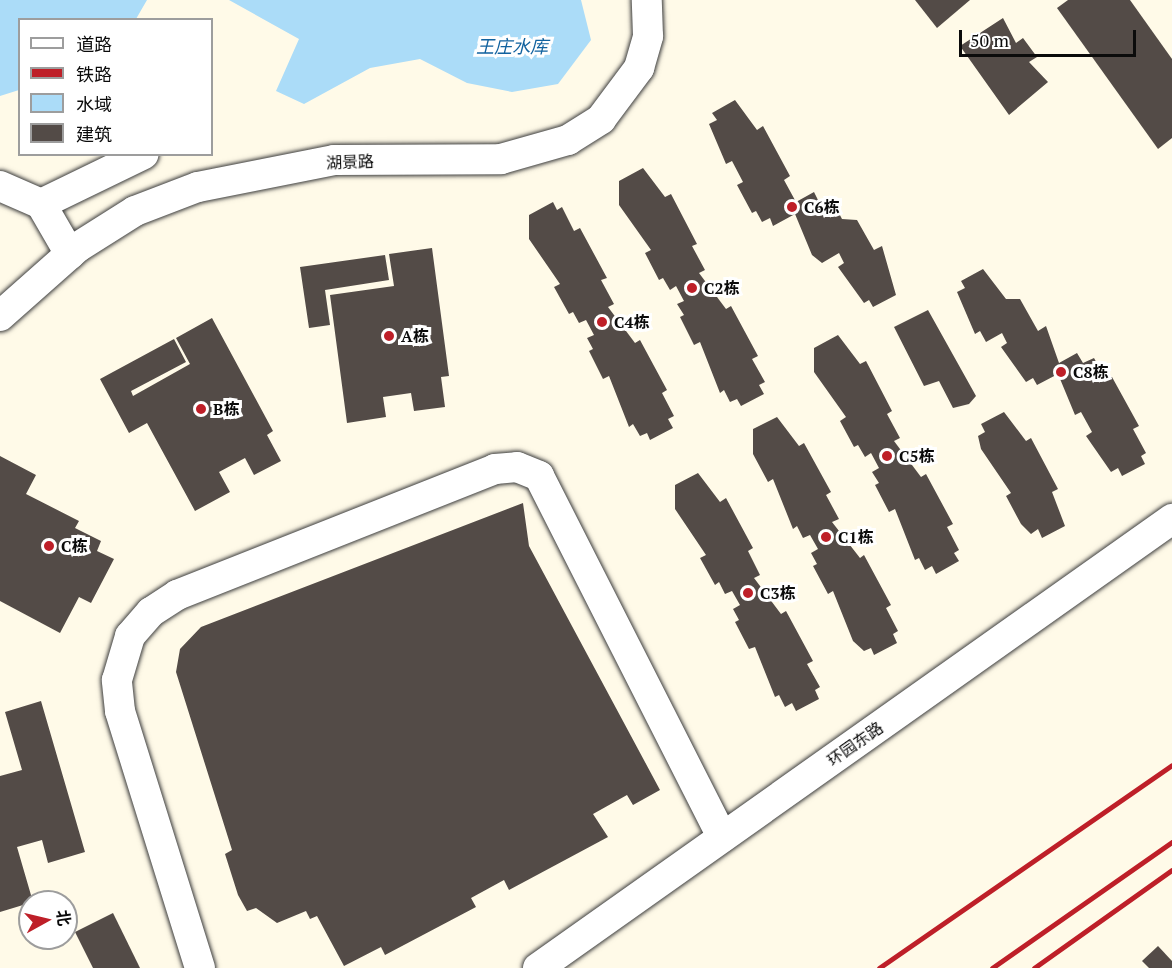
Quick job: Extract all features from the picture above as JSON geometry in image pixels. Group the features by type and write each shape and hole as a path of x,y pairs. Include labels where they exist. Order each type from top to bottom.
{"street":[{"name":"湖景路","path":"0,316 70,254 135,211 258,172 334,160 501,159 568,140 601,119 639,68 648,36 646,0"},
{"path":"40,204 140,156"},
{"path":"0,186 40,204 70,254"},
{"path":"200,968 120,711 119,665 130,636 151,612 177,595 495,469 517,467 538,476 722,837"},
{"name":"环园东路","path":"538,968 1172,519"}],"water":[{"path":"0,0 147,0 137,18 18,18 18,90 0,96"},
{"name":"王庄水库","path":"229,0 581,0 591,40 558,84 512,92 467,83 420,59 370,68 304,104 276,91 299,39"}],"building":[{"path":"915,0 970,0 937,28"},
{"path":"1068,0 1130,0 1172,59 1172,138 1158,149 1057,8"},
{"path":"1003,18 1016,43 1023,38 1037,57 1029,62 1048,82 1009,115 960,46"},
{"name":"C6栋","path":"735,100 757,130 763,126 790,176 784,180 796,202 814,192 819,202 830,196 842,219 857,220 874,250 882,246 896,295 873,307 869,300 864,303 838,267 844,263 839,253 822,263 812,255 795,214 773,226 770,218 762,222 756,211 752,213 737,185 743,182 732,161 726,164 709,124 717,120 712,113"},
{"name":"C2栋","path":"643,168 665,197 671,194 697,244 692,246 705,270 699,273 726,309 731,306 758,356 752,359 765,382 759,385 764,394 741,406 737,399 730,402 724,390 720,393 700,342 694,345 680,317 684,315 677,304 684,301 676,286 670,290 663,278 659,280 645,253 651,250 619,205 619,181"},
{"name":"C4栋","path":"553,202 557,210 562,207 574,231 580,228 607,278 601,280 614,304 608,307 635,343 640,340 667,390 662,393 674,416 668,419 673,428 650,440 647,433 640,436 633,424 629,427 609,376 603,379 589,351 593,349 587,338 594,335 586,320 579,323 573,312 569,314 554,287 560,284 529,239 529,215"},
{"name":"A栋","path":"432,248 449,376 441,377 445,407 414,411 411,393 383,397 386,417 347,423 330,295 394,286 389,254"},
{"path":"385,255 389,280 325,290 330,325 309,328 300,267"},
{"name":"C8栋","path":"983,269 1006,299 1020,299 1038,331 1046,326 1059,363 1077,353 1083,363 1094,358 1106,380 1112,377 1139,426 1133,429 1146,453 1141,456 1145,464 1122,476 1118,468 1111,472 1086,436 1092,432 1081,412 1075,415 1058,374 1037,385 1033,378 1026,382 1001,347 1007,343 1002,333 986,342 980,331 975,334 957,292 965,288 961,281"},
{"path":"928,310 976,396 969,404 953,408 939,381 924,386 894,327"},
{"name":"B栋","path":"212,318 273,431 267,435 281,461 254,475 245,458 219,472 230,492 195,511 147,423 129,433 100,379 174,339 186,362 131,391 133,396 190,364 176,338"},
{"name":"C5栋","path":"838,335 860,364 866,361 892,411 887,414 900,438 894,441 921,477 926,474 953,524 947,527 959,550 954,553 959,561 936,574 932,566 925,570 919,558 915,560 895,509 889,512 875,485 879,483 872,472 879,468 871,453 865,457 858,445 854,447 840,421 846,417 814,372 814,348"},
{"path":"1004,412 1026,441 1031,438 1058,489 1052,492 1065,526 1042,538 1038,529 1031,534 1021,524 1006,496 1011,493 981,449 978,436 985,432 981,424"},
{"name":"C1栋","path":"777,417 799,446 804,443 831,492 826,495 839,519 832,522 860,558 864,555 891,605 886,608 898,631 893,634 897,643 874,655 871,648 864,651 853,641 833,591 828,594 813,566 817,564 811,553 818,549 810,535 803,538 797,526 793,529 773,479 768,482 753,454 753,429"},
{"name":"C栋","path":"0,456 36,475 26,494 79,521 75,528 101,541 97,551 114,559 91,603 79,597 60,633 0,601"},
{"name":"C3栋","path":"698,473 720,502 726,498 753,548 748,551 760,575 754,578 781,614 786,611 813,661 807,664 820,687 815,690 819,699 796,711 792,703 785,707 779,695 775,697 755,647 749,649 735,622 739,620 733,609 740,605 732,591 725,594 719,582 715,585 700,558 706,555 675,509 675,485"},
{"path":"523,503 529,546 660,790 633,805 627,795 593,814 608,837 509,890 504,880 471,898 476,907 385,955 381,947 344,966 317,916 310,919 306,911 277,923 256,908 247,911 238,895 225,854 232,850 176,672 180,649 201,627"},
{"path":"41,701 85,852 48,863 42,840 17,847 30,890 18,890 18,907 0,912 0,776 22,770 5,712"},
{"path":"113,913 140,968 93,968 78,938 78,930"},
{"path":"1158,946 1172,961 1172,968 1149,968 1142,961"}],"railway":[{"path":"879,968 1172,765"},
{"path":"992,968 1172,842"},
{"path":"1034,968 1172,870"}],"place":[{"name":"C6栋","path":"792,207"},
{"name":"C2栋","path":"692,288"},
{"name":"C4栋","path":"602,322"},
{"name":"A栋","path":"389,336"},
{"name":"C8栋","path":"1061,372"},
{"name":"B栋","path":"201,409"},
{"name":"C5栋","path":"887,456"},
{"name":"C1栋","path":"826,537"},
{"name":"C栋","path":"49,546"},
{"name":"C3栋","path":"748,593"}]}
